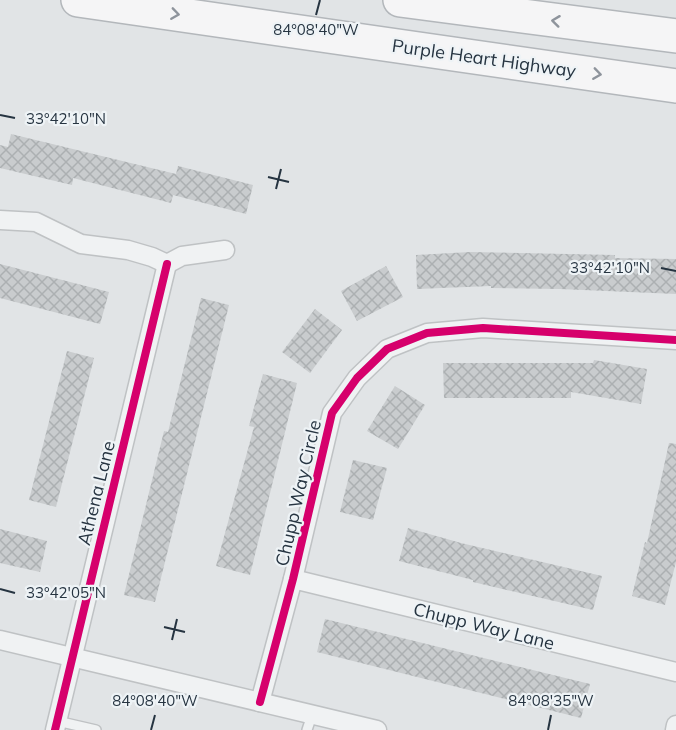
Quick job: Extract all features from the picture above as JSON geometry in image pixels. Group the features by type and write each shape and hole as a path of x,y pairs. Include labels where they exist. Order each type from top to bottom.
{"highway":[{"name":"Purple Heart Highway","path":"78,0 676,86"},
{"path":"400,0 676,36"}],"street":[{"path":"0,220 36,222 81,243 128,250 152,256 166,264 182,256 225,250"},
{"name":"Athena Lane","path":"56,725 166,264"},
{"name":"Chupp Way Circle","path":"260,702 293,579 332,413 357,378 387,349 427,333 483,328 676,340"},
{"name":"Chupp Way Lane","path":"293,579 676,672"},
{"path":"0,640 260,702 309,722 377,730"},
{"path":"675,730 676,725"}],"lane":[{"path":"56,725 96,730"}],"building":[{"path":"11,134 176,174 178,166 253,185 246,214 173,195 171,203 73,178 72,185 0,168 0,145 8,147"},
{"path":"470,252 615,255 615,258 676,259 676,294 491,288 491,286 417,289 416,255"},
{"path":"0,264 109,292 100,324 0,298"},
{"path":"386,266 403,297 357,321 341,291"},
{"path":"201,298 229,305 155,602 124,595 164,431 168,432"},
{"path":"315,309 342,330 310,373 282,352"},
{"path":"67,351 94,358 56,507 29,500"},
{"path":"594,360 647,369 641,404 571,392 571,398 444,398 443,363 593,363"},
{"path":"263,374 297,383 250,575 216,566 254,427 249,426"},
{"path":"395,386 425,405 398,449 367,431"},
{"path":"669,443 676,444 676,562 665,605 632,596 645,542 647,543"},
{"path":"353,460 387,468 373,520 340,512"},
{"path":"408,528 461,543 602,576 593,610 473,582 473,580 399,561"},
{"path":"0,529 47,541 40,572 0,563"},
{"path":"325,619 590,684 581,718 317,652"}],"cycle path":[{"path":"55,730 167,264"},
{"path":"260,702 293,579 332,413 357,378 387,349 427,333 483,328 676,340"}]}
